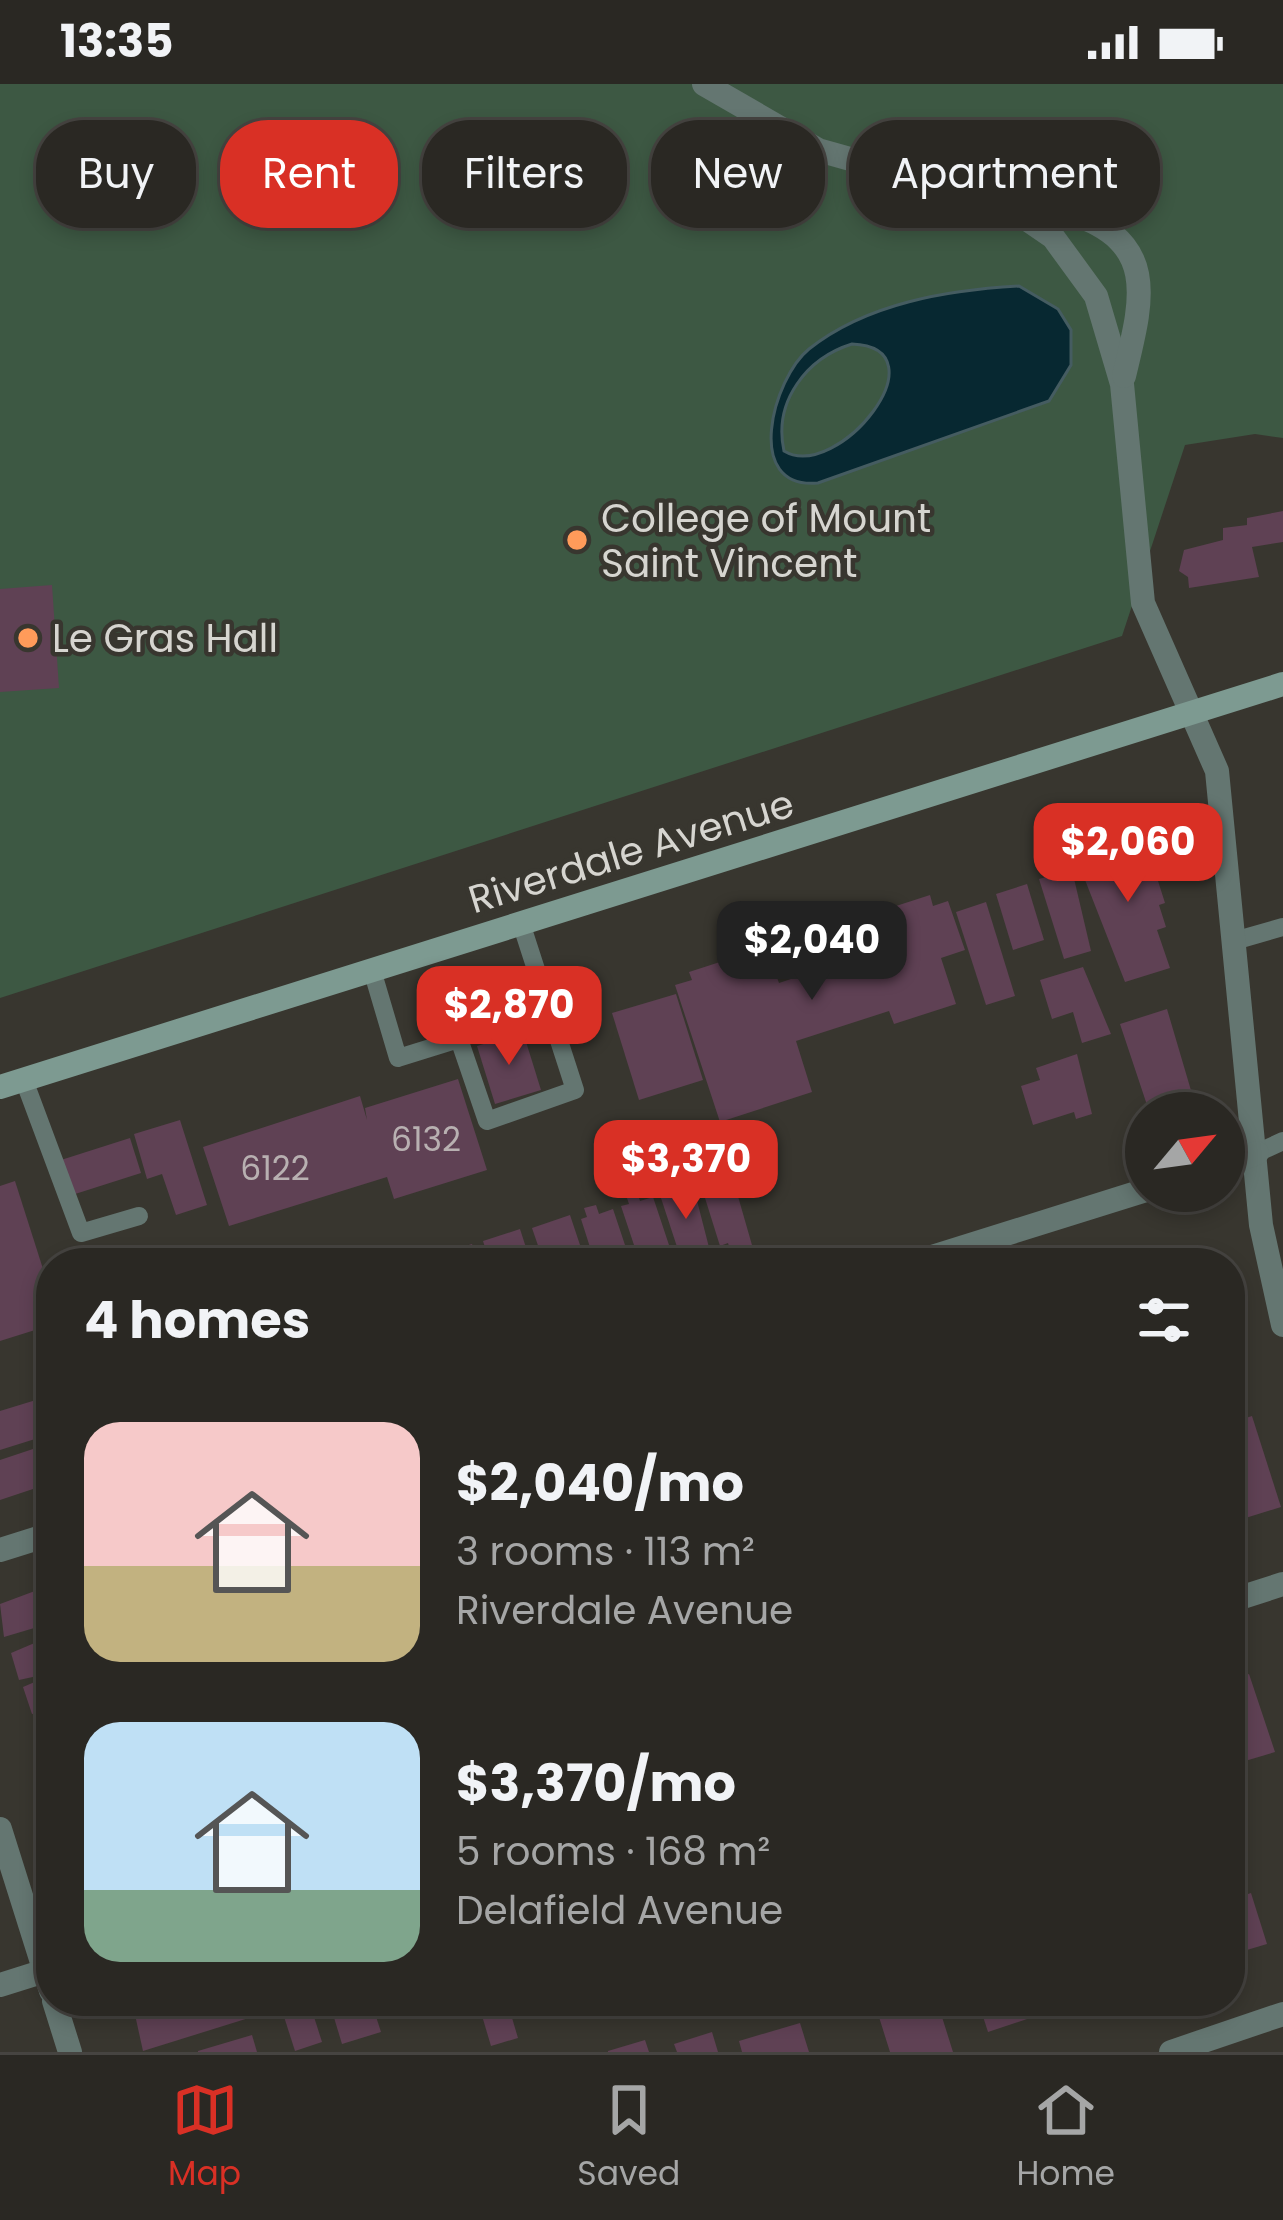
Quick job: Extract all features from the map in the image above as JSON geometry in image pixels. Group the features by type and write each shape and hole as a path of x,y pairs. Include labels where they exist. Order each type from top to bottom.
{"main road":[{"name":"Riverdale Avenue","path":"12,1083 1283,684"}],"street":[{"path":"704,84 818,150 849,159"},
{"path":"1040,228 1083,271 1106,320 1122,384 1143,603 1216,772 1261,1225 1283,1325"},
{"path":"1104,228 1127,247 1140,285 1140,310 1122,384"},
{"path":"1245,1157 1257,1153"},
{"path":"961,1248 1125,1197"},
{"path":"0,1550 36,1539"},
{"path":"1245,1595 1283,1584"},
{"path":"0,1829 36,1938"},
{"path":"0,1985 36,1979"},
{"path":"1171,2052 1283,2014"},
{"path":"59,2016 70,2052"}],"lane":[{"path":"372,970 398,1058 459,1039 488,1121 575,1090 521,923"},
{"path":"1234,941 1283,927"},
{"path":"12,1083 82,1234 139,1216"},
{"path":"1257,1153 1283,1141"}],"green space":[{"name":"College of Mount Saint Vincent","path":"0,84 1283,84 1283,438 1255,434 1185,445 1122,636 0,998"}],"water":[{"path":"1019,286 1058,309 1071,330 1071,365 1049,401 818,483 794,480 779,469 772,451 776,406 796,363 809,349 882,310","holes":["852,344 878,351 889,367 886,388 874,411 831,448 806,456 784,451 784,415 808,371"]}],"building":[{"path":"1283,511 1283,542 1252,547 1259,577 1189,588 1188,577 1179,571 1184,550 1223,540 1223,528 1247,525 1247,518"},
{"name":"Le Gras Hall","path":"52,585 59,688 0,692 0,589"},
{"path":"1125,839 1128,846 1145,840 1165,903 1159,905 1166,927 1157,930 1170,968 1125,982 1078,862 1088,859 1085,851"},
{"path":"1072,870 1091,951 1064,959 1039,879"},
{"path":"1027,884 1044,940 1013,950 996,894"},
{"path":"930,895 933,906 948,901 965,950 941,958 956,1004 894,1024 889,1011 796,1041 812,1092 720,1122 675,985 692,980 689,972 766,947 779,983 794,978 790,966 849,947 853,959 870,953 859,918"},
{"path":"986,902 1015,996 986,1005 956,912"},
{"path":"1083,967 1111,1034 1082,1043 1073,1012 1052,1019 1040,980"},
{"path":"676,994 703,1080 639,1100 612,1013"},
{"path":"1167,1009 1191,1092 1143,1092 1120,1024"},
{"path":"523,1032 541,1090 495,1104 477,1046"},
{"path":"1077,1054 1092,1114 1076,1119 1074,1112 1033,1125 1021,1086 1040,1080 1036,1068"},
{"path":"458,1079 487,1170 394,1199 387,1177 229,1226 203,1147 360,1096 367,1120 365,1108"},
{"path":"180,1120 207,1205 176,1215 162,1174 147,1179 134,1134"},
{"path":"130,1138 141,1173 72,1195 61,1160"},
{"path":"731,1172 753,1248 720,1246 700,1182"},
{"path":"676,1178 679,1189 693,1185 709,1248 677,1248 660,1195 668,1192 665,1182"},
{"path":"15,1181 36,1248 36,1330 0,1341 0,1186"},
{"path":"637,1192 640,1201 653,1197 670,1248 635,1248 621,1206 629,1204 626,1195"},
{"path":"596,1205 599,1214 613,1209 626,1248 590,1248 581,1219 587,1217 584,1208"},
{"path":"570,1215 581,1248 539,1248 532,1228"},
{"path":"520,1229 526,1248 485,1248 483,1241"},
{"path":"36,1400 36,1439 0,1450 0,1411"},
{"path":"1252,1416 1281,1507 1245,1518 1245,1418"},
{"path":"36,1448 36,1488 0,1500 0,1460"},
{"path":"36,1591 36,1627 4,1637 0,1604"},
{"path":"36,1642 36,1676 19,1680 11,1653"},
{"path":"1249,1674 1275,1752 1245,1761 1245,1675"},
{"path":"36,1681 36,1713 32,1714 23,1687"},
{"path":"1251,1893 1267,1944 1245,1951 1245,1895"},
{"path":"135,2016 252,2016 252,2017 143,2051"},
{"path":"284,2016 314,2016 322,2042 295,2051"},
{"path":"334,2016 376,2016 381,2032 342,2044"},
{"path":"482,2016 511,2016 518,2038 491,2046"},
{"path":"942,2016 953,2052 890,2052 879,2017"},
{"path":"983,2016 1029,2016 1030,2018 988,2032"},
{"path":"800,2023 809,2052 742,2052 739,2041"},
{"path":"712,2032 718,2052 677,2052 674,2044"},
{"path":"252,2035 257,2052 198,2052 198,2051"},
{"path":"645,2040 649,2052 608,2052 608,2051"}],"place":[{"name":"College of Mount Saint Vincent","path":"577,540"},
{"name":"Le Gras Hall","path":"28,638"}]}
